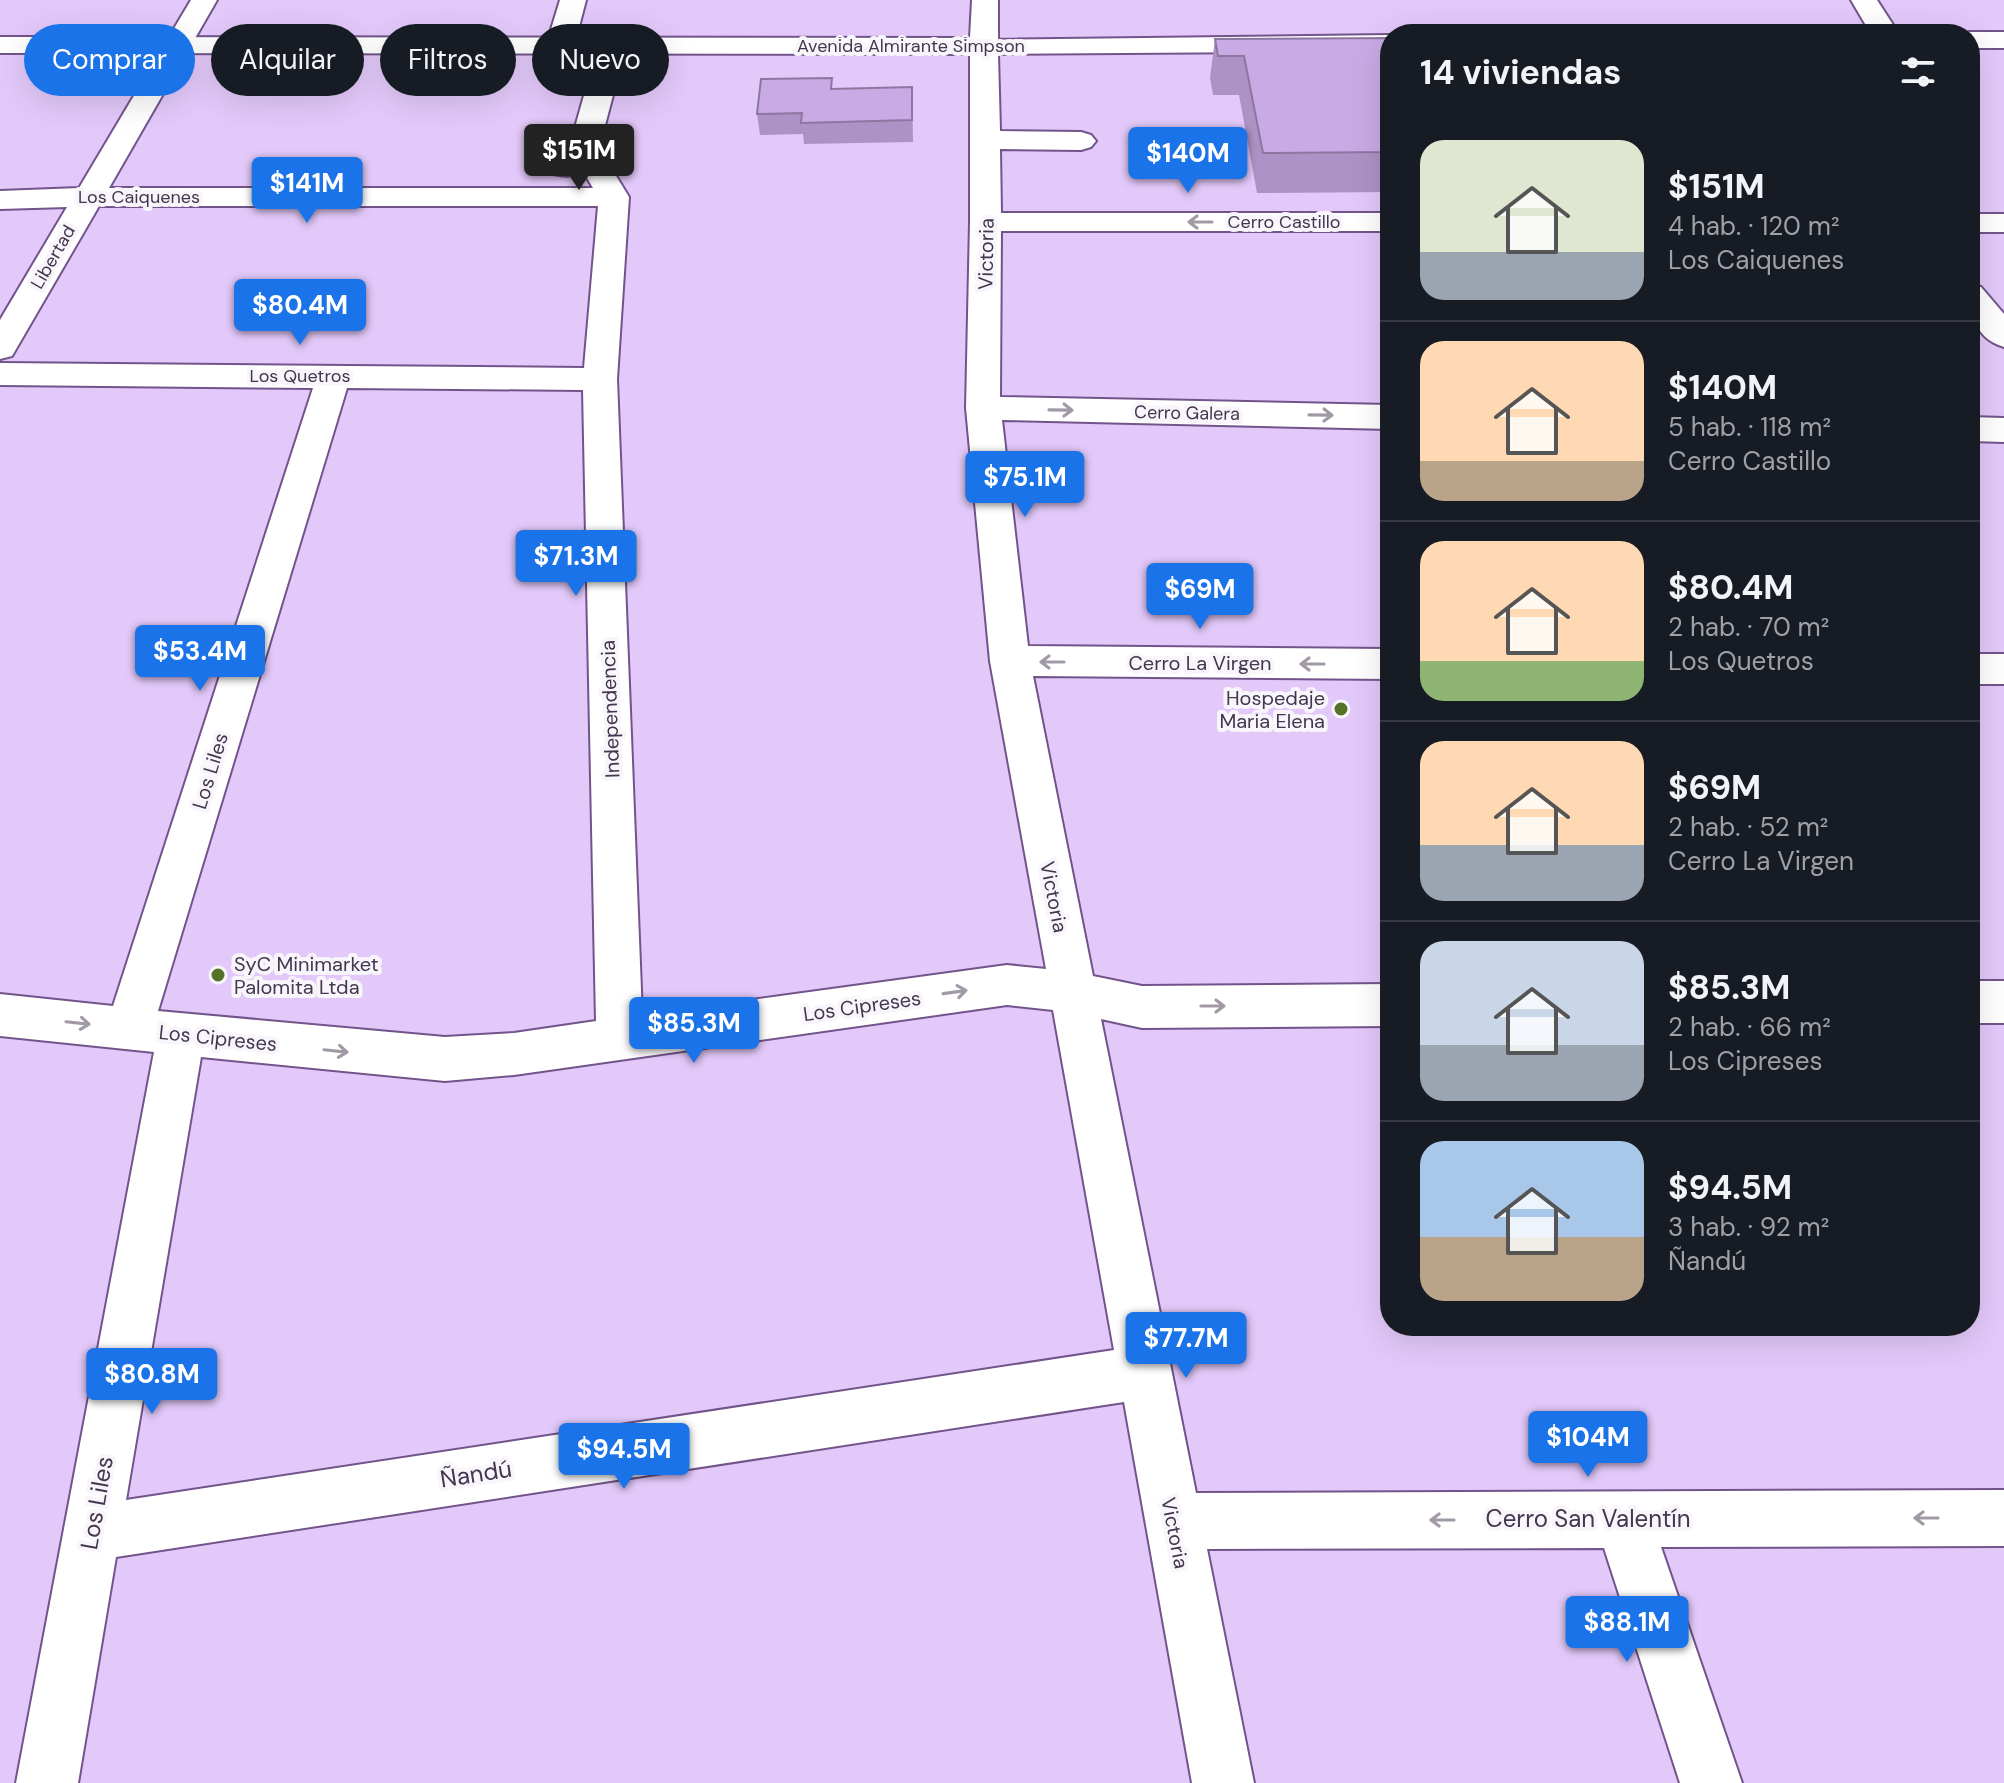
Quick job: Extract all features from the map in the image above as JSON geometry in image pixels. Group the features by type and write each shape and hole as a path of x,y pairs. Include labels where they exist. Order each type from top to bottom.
{"street":[{"name":"Libertad","path":"190,24 204,0"},
{"path":"566,24 573,0"},
{"name":"Victoria","path":"985,0 983,408 1010,661 1223,1783"},
{"path":"1864,0 1879,24"},
{"path":"1980,40 2004,40"},
{"name":"Avenida Almirante Simpson","path":"669,46 1380,43"},
{"name":"Avenida Almirante Simpson","path":"0,45 24,45"},
{"name":"Avenida Almirante Simpson","path":"195,46 532,46"},
{"name":"Libertad","path":"0,348 148,96"},
{"path":"535,198 584,148 598,96"},
{"path":"986,140 1081,141"},
{"path":"584,148 614,197"},
{"name":"Los Caiquenes","path":"0,200 88,197 614,197"},
{"name":"Independencia","path":"614,197 600,379 620,1039"},
{"name":"Cerro Castillo","path":"986,222 1380,222"},
{"path":"1980,223 2004,223"},
{"path":"1980,306 2004,336"},
{"name":"Los Quetros","path":"0,374 600,379"},
{"name":"Los Liles","path":"129,1029 333,377"},
{"name":"Cerro Galera","path":"983,408 1380,417"},
{"path":"1980,429 2004,430"},
{"name":"Cerro La Virgen","path":"1010,661 1380,664"},
{"path":"1980,669 2004,669"},
{"name":"Los Cipreses","path":"0,1015 445,1059 514,1054 1007,985 1072,992 1142,1007 1380,1005"},
{"path":"1980,1002 2004,1002"},
{"name":"Los Liles","path":"47,1783 181,1035"},
{"name":"Ñandú","path":"91,1533 1145,1372"},
{"name":"Cerro San Valentín","path":"1173,1521 2004,1518"},
{"path":"1623,1519 1711,1783"}],"building":[{"path":"1380,38 1380,152 1263,153 1244,56 1218,56 1215,39"},
{"path":"832,78 831,89 912,87 912,120 801,123 802,113 757,114 761,79"}],"place":[{"name":"Hospedaje Maria Elena","path":"1341,709"},
{"name":"SyC Minimarket Palomita Ltda","path":"218,975"}]}
